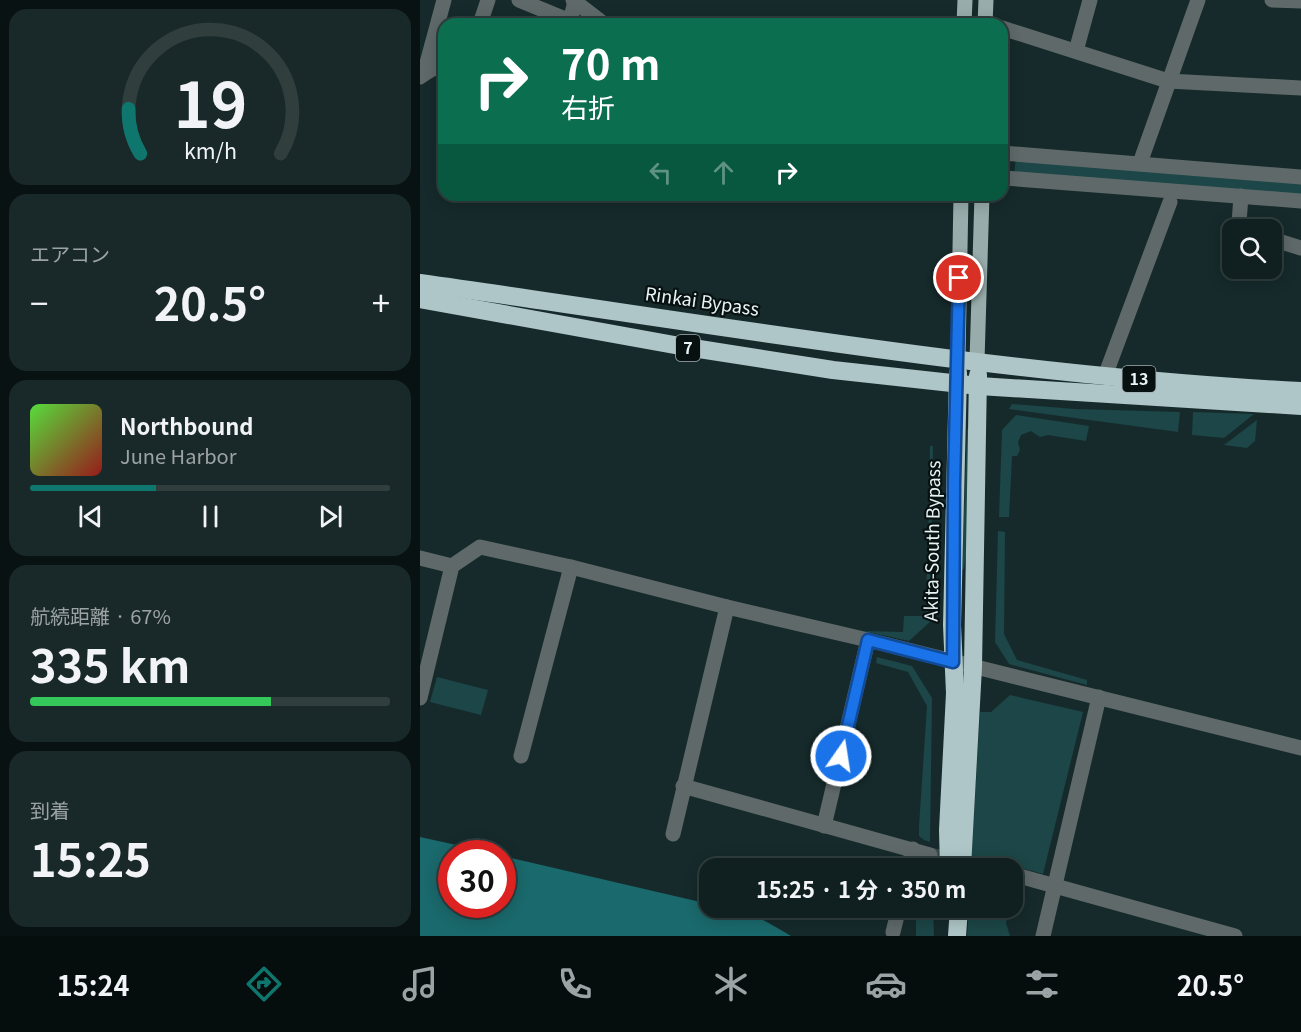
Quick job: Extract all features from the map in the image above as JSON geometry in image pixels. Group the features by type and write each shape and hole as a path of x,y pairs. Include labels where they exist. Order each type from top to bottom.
{"highway":[{"name":"Rinkai Bypass","path":"420,283 735,329 978,361"},
{"name":"7","path":"420,300 680,346 833,370 958,384"},
{"name":"Akita-South Bypass","path":"948,858 955,693 953,662 954,484 958,358"},
{"name":"13","path":"978,361 1105,376 1301,391"},
{"path":"963,858 973,667 978,361"},
{"name":"13","path":"958,384 1301,406"},
{"path":"950,918 951,936"},
{"path":"957,936 958,918"}],"main road":[{"path":"964,18 965,0"},
{"path":"986,0 986,18"},
{"path":"958,358 961,201"},
{"path":"978,361 982,201"}],"street":[{"path":"439,18 444,0"},
{"path":"482,18 488,0"},
{"path":"519,0 563,18"},
{"path":"1076,51 1090,0"},
{"path":"1140,163 1198,0"},
{"path":"1272,0 1301,1"},
{"path":"571,18 574,1 596,18"},
{"path":"422,76 438,21"},
{"path":"1008,30 1168,81 1301,88"},
{"path":"422,76 438,67"},
{"path":"1008,153 1301,177"},
{"path":"1008,178 1301,201"},
{"path":"1239,219 1241,196"},
{"path":"1105,376 1170,202"},
{"path":"1282,242 1301,248"},
{"path":"420,698 452,566 480,547 571,567 1301,748"},
{"path":"420,558 452,566"},
{"path":"521,756 571,567"},
{"path":"672,834 726,607"},
{"path":"824,826 868,640"},
{"path":"1042,936 1099,698"},
{"path":"683,786 930,855"},
{"path":"911,858 913,849"},
{"path":"1023,877 1234,936"},
{"path":"893,932 896,918"}],"shaded area":[{"path":"1016,156 1301,181 1301,198 1014,175"},
{"path":"1012,404 1075,409 1180,412 1178,432 1009,409"},
{"path":"1193,412 1254,414 1224,438 1192,435"},
{"path":"1016,415 1089,426 1086,441 1048,435 1040,437 1031,431 1021,435 1018,442 1020,450 1017,456 1012,456 1009,517 999,517 1002,430"},
{"path":"1257,420 1255,441 1247,448 1224,445"},
{"path":"970,426 970,529 962,570 967,430"},
{"path":"930,446 933,446 931,554 928,554"},
{"path":"998,531 1005,532 1004,634 1017,660 1087,680 1087,685 1009,664 995,642"},
{"path":"927,569 933,569 932,620 909,641 864,631 903,632 904,616 926,616"},
{"path":"877,657 912,666 932,698 930,842 919,836 927,706 908,672 876,663"},
{"path":"437,677 488,690 481,715 430,702"},
{"path":"1010,695 1083,712 1043,874 1023,868 1023,858 972,858 980,712 991,712"},
{"path":"420,837 438,841 438,918 516,918 516,859 699,902 699,918 758,918 791,936 420,936"},
{"path":"916,918 933,918 934,936 916,936"},
{"path":"968,918 1007,918 1006,923 1010,936 967,936"}],"tunnel":[{"path":"930,855 944,858"}],"route":[{"path":"841,756 868,640 953,662 959,278"}]}
